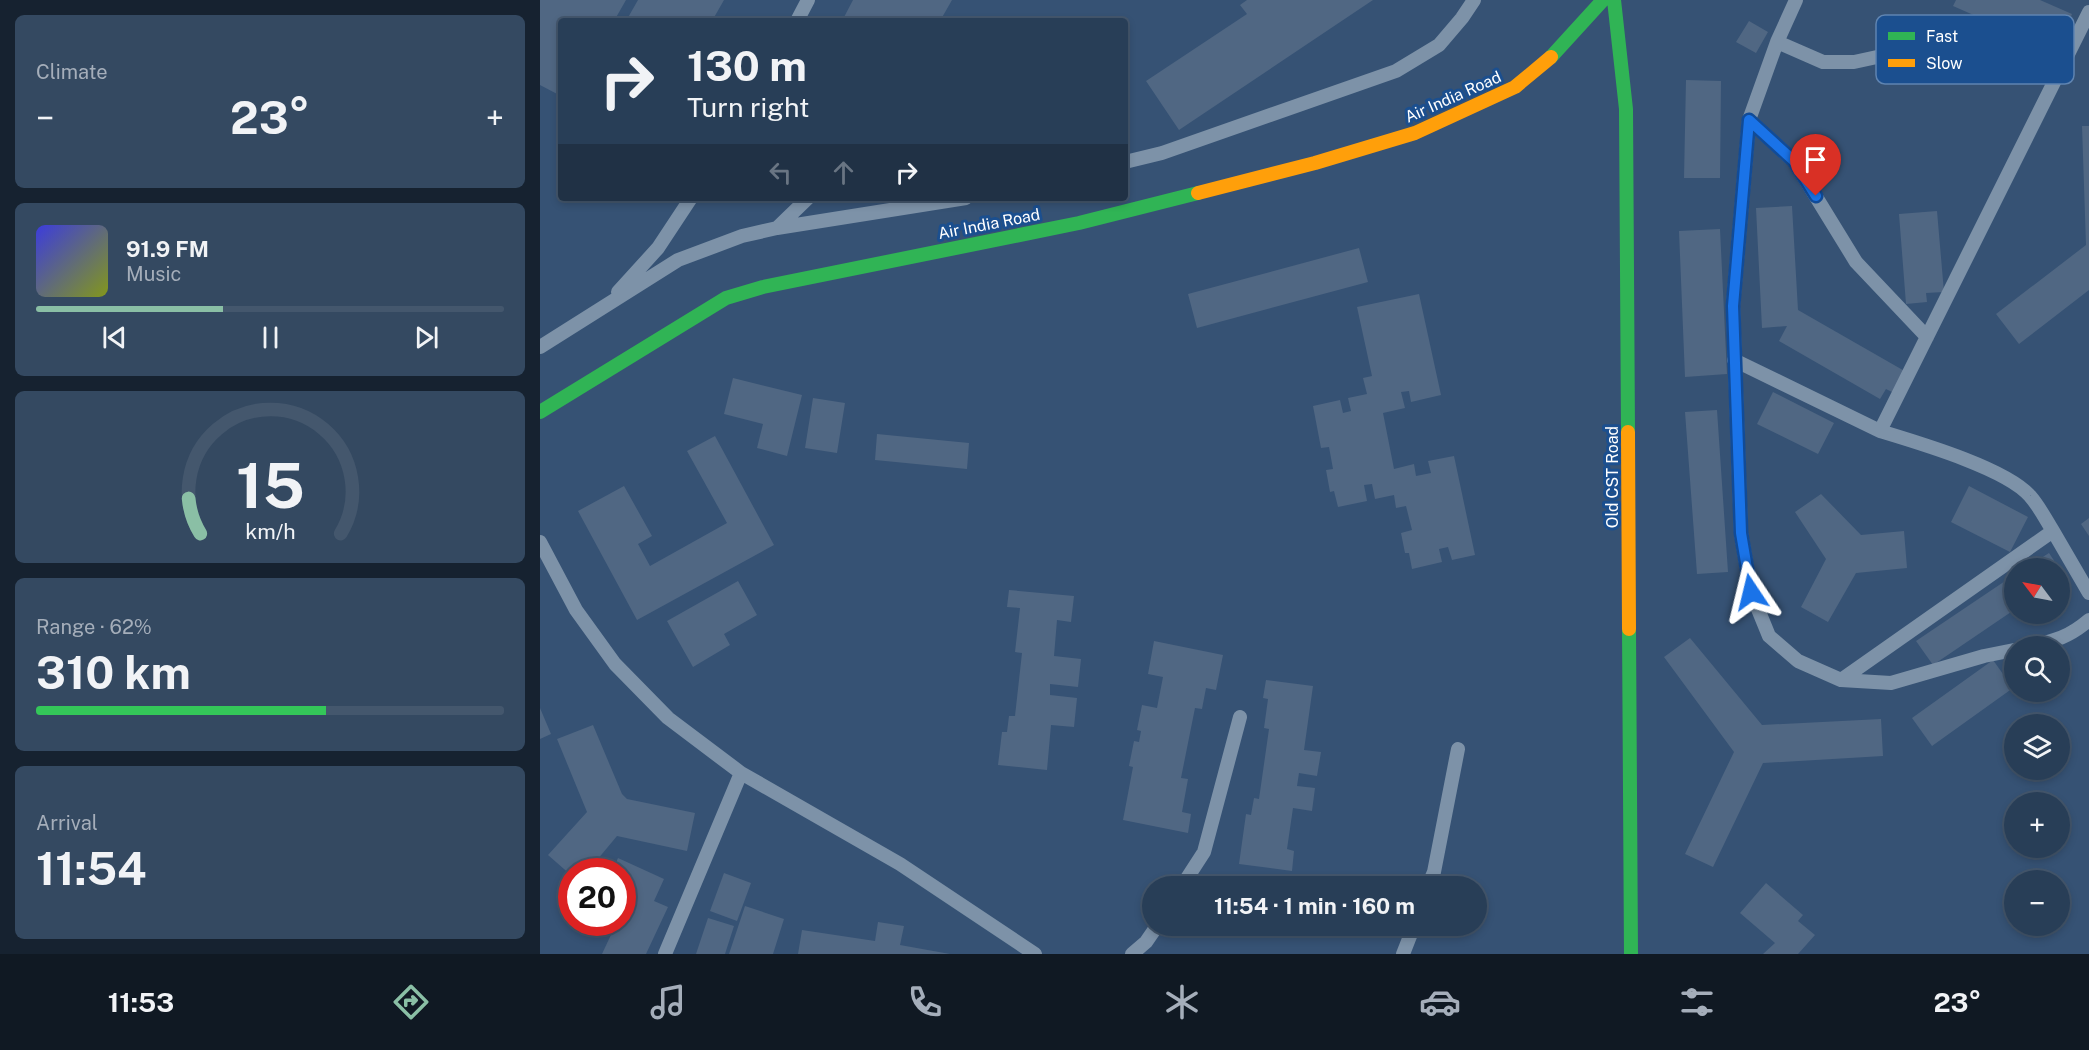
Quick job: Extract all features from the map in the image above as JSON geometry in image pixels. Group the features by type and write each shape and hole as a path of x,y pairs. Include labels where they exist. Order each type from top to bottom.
{"street":[{"name":"Air India Road","path":"540,412 726,298 763,287 1079,223 1315,163 1415,133 1515,87 1557,52 1603,0"},
{"name":"Old CST Road","path":"1614,0 1626,109 1631,954"}],"lane":[{"path":"799,18 808,0"},
{"path":"1128,161 1162,153 1396,71 1439,45 1474,0"},
{"path":"1796,0 1749,120 1733,306 1741,533 1751,592 1769,636 1798,661 1841,680 1891,683 2004,652"},
{"path":"2074,42 2089,12"},
{"path":"1778,42 1823,62 1854,62 1876,57"},
{"path":"1880,431 2053,84"},
{"path":"1749,120 1794,161 1856,262 1927,337"},
{"path":"607,305 658,248 689,201"},
{"path":"777,228 805,201"},
{"path":"540,347 678,260 742,236 777,228 947,201"},
{"path":"1734,360 1880,431 1931,447 2001,476 2029,494 2089,593"},
{"path":"1841,680 2053,531"},
{"path":"540,542 576,610 615,664 668,718 741,773 900,864 1035,954"},
{"path":"2068,636 2089,620"},
{"path":"1188,876 1204,852 1240,717"},
{"path":"1432,876 1458,749"},
{"path":"664,954 741,773"},
{"path":"1132,954 1150,936"},
{"path":"1403,954 1409,936"}],"building":[{"path":"540,0 626,0 616,18 558,18 558,94 540,85"},
{"path":"638,0 724,0 714,18 628,18"},
{"path":"853,0 952,0 942,18 844,18"},
{"path":"1247,0 1373,0 1179,130 1146,81 1247,14 1240,5"},
{"path":"1956,0 2040,0 2072,14 1974,15 1953,6"},
{"path":"1749,21 1768,32 1756,53 1736,42"},
{"path":"1686,80 1721,81 1720,178 1684,178"},
{"path":"2082,126 2089,126 2089,290 2019,344 1996,314 2086,245"},
{"path":"1792,206 1798,310 1908,373 1896,394 1886,389 1880,399 1779,341 1787,326 1762,328 1756,208"},
{"path":"1937,211 1944,292 1926,293 1927,302 1906,304 1899,214"},
{"path":"1720,229 1727,374 1685,377 1679,231"},
{"path":"1359,248 1368,282 1197,328 1188,294"},
{"path":"1419,294 1441,395 1411,402 1409,391 1401,392 1405,408 1383,413 1394,469 1414,464 1416,476 1431,473 1428,461 1454,456 1475,555 1452,560 1448,547 1439,549 1442,562 1412,569 1409,553 1405,553 1401,533 1412,530 1406,506 1396,508 1394,495 1375,499 1372,484 1364,485 1367,501 1338,507 1334,491 1330,492 1326,470 1333,469 1329,447 1321,448 1313,406 1340,400 1343,413 1351,411 1348,398 1367,394 1363,378 1372,376 1357,307"},
{"path":"733,378 802,395 787,456 757,448 763,424 724,414"},
{"path":"1773,392 1834,423 1818,454 1757,424"},
{"path":"813,398 845,403 837,453 805,448"},
{"path":"1717,410 1728,572 1697,574 1685,412"},
{"path":"877,434 969,443 967,469 875,460"},
{"path":"715,436 774,545 637,620 578,511 624,486 652,536 638,544 650,566 727,523 687,451"},
{"path":"1969,486 2028,517 2010,552 1951,522"},
{"path":"1821,494 1861,535 1904,531 1907,568 1856,573 1828,622 1801,607 1826,559 1795,512"},
{"path":"2089,518 2089,536 2081,524"},
{"path":"2049,553 2052,558 2041,558"},
{"path":"738,581 757,615 724,634 730,645 693,667 667,621"},
{"path":"2004,582 2004,617 1933,665 1916,641"},
{"path":"1009,590 1074,596 1071,622 1057,620 1054,656 1081,659 1078,687 1050,684 1050,695 1077,698 1074,727 1051,725 1047,770 998,765 1002,732 1007,732 1009,716 1015,716 1022,653 1015,652 1020,608 1007,607"},
{"path":"1690,638 1762,725 1881,719 1883,756 1763,763 1713,867 1685,854 1734,752 1664,657"},
{"path":"1154,641 1223,655 1216,690 1206,688 1202,709 1195,708 1181,778 1188,779 1182,812 1191,814 1188,833 1123,820 1133,767 1129,766 1134,741 1139,742 1141,731 1137,730 1142,705 1157,708 1163,677 1148,674"},
{"path":"1993,660 2004,675 2004,694 1932,746 1912,718"},
{"path":"1266,680 1313,686 1304,750 1321,752 1317,776 1299,773 1297,786 1315,788 1312,811 1293,808 1287,849 1294,851 1292,871 1239,864 1246,814 1251,815 1254,798 1259,799 1269,729 1264,728 1268,699 1263,698"},
{"path":"540,708 551,734 540,739"},
{"path":"593,725 622,794 627,799 695,813 687,851 617,836 599,858 558,858 558,864 548,855 587,812 557,739"},
{"path":"636,866 664,879 654,901 668,907 646,954 602,954 610,936 636,936"},
{"path":"724,873 751,883 737,921 710,911"},
{"path":"1766,883 1803,915 1798,921 1815,935 1798,954 1763,954 1775,943 1740,913"},
{"path":"745,906 784,919 773,954 729,954"},
{"path":"708,918 734,926 725,954 696,954"},
{"path":"878,922 904,926 900,945 950,954 798,954 802,930 875,941"}],"traffic: fast":[{"path":"1551,57 1603,0"},
{"path":"1614,0 1626,109 1628,432"},
{"path":"540,412 726,298 763,287 1079,223 1198,193"},
{"path":"1629,629 1631,954"}],"traffic: slow":[{"path":"1198,193 1315,163 1415,133 1515,87 1551,57"},
{"path":"1628,432 1629,629"}],"route":[{"path":"1751,592 1741,533 1733,306 1749,120 1794,161 1816,196"}]}
